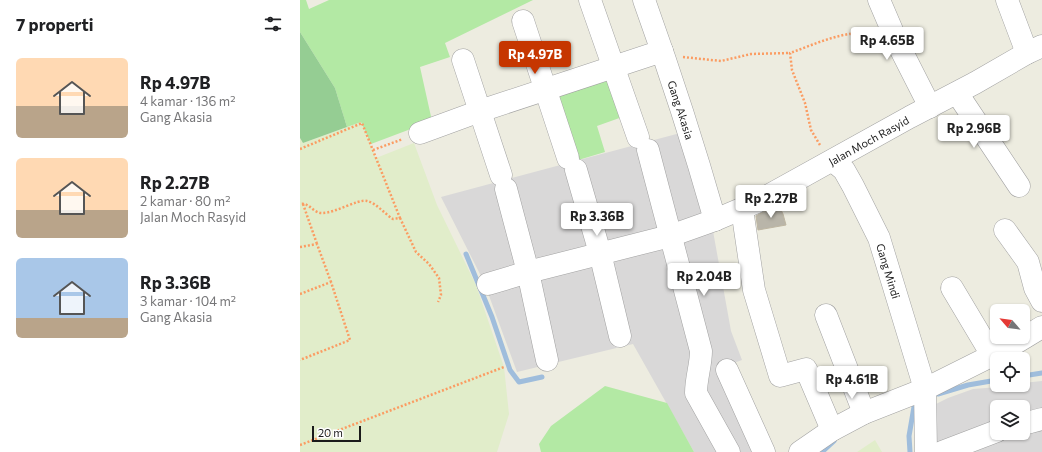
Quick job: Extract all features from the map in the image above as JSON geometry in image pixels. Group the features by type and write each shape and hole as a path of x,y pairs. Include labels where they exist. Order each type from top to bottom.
{"street":[{"path":"590,0 613,67 643,143 670,236 701,351 701,363 696,384 696,393 729,452"},
{"name":"Gang Akasia","path":"644,0 700,167 715,220"},
{"path":"879,0 896,42 930,107"},
{"path":"1007,0 1035,49"},
{"path":"523,21 544,89 572,164 600,253 620,336"},
{"name":"Jalan Moch Rasyid","path":"488,284 600,253 670,236 742,209 776,193 1035,49"},
{"path":"420,132 544,89 662,51"},
{"path":"463,60 503,182 528,272 547,360"},
{"path":"957,93 1019,186"},
{"name":"Gang Mindi","path":"833,161 844,170 879,238 925,396 926,452"},
{"path":"742,209 754,290 780,376 806,369 832,430"},
{"path":"1005,230 1028,262 1035,288 1042,301"},
{"path":"952,288 990,352"},
{"path":"826,315 864,413"},
{"path":"998,352 1042,327"},
{"path":"800,452 832,430 864,413 925,396 990,356"},
{"path":"727,370 764,452"},
{"path":"1030,422 1042,419"},
{"path":"942,452 990,434"}],"path":[{"path":"662,51 674,56 720,61 751,54 790,53 830,38 852,34 885,36 896,42"},
{"path":"790,53 792,70 804,103 811,130 821,147 833,161"},
{"path":"300,149 362,123 400,218 416,252 439,278 441,295 438,302"},
{"path":"373,150 420,132"},
{"path":"302,204 307,205 315,212 321,213 334,212 362,201 368,201 393,219 400,218"},
{"path":"300,360 350,340 318,244 302,204"},
{"path":"300,247 318,244"},
{"path":"300,294 331,282"},
{"path":"300,446 504,367"}],"shaded area":[{"path":"684,132 713,231 731,331 742,360 723,367 761,452 694,452 633,344 517,372 484,282 441,197"},
{"path":"1042,381 1042,452 933,452 932,406 948,398 973,389 990,388 990,392 1030,392 1030,382"}],"green space":[{"path":"300,0 306,0 309,9 329,0 533,0 445,43 450,57 420,67 432,121 371,144 361,122 347,127 335,88 300,32"},
{"path":"300,32 335,88 347,127 303,143 300,138"},
{"path":"611,75 625,116 597,126 605,152 575,161 552,94"},
{"path":"361,122 376,158 414,143 437,205 476,285 504,367 509,414 497,452 300,452 300,138 303,143"},
{"path":"605,386 667,403 694,452 541,452 539,444 551,426"},
{"path":"875,440 882,452 857,452"}],"building":[{"path":"778,204 786,225 758,230 756,216"}],"waterway":[{"path":"466,254 492,317 510,370 519,382 542,377"},
{"path":"1030,375 1042,373"},
{"path":"938,394 968,385 990,381"},
{"path":"910,452 909,436 915,401"},
{"path":"822,452 834,441"}]}
